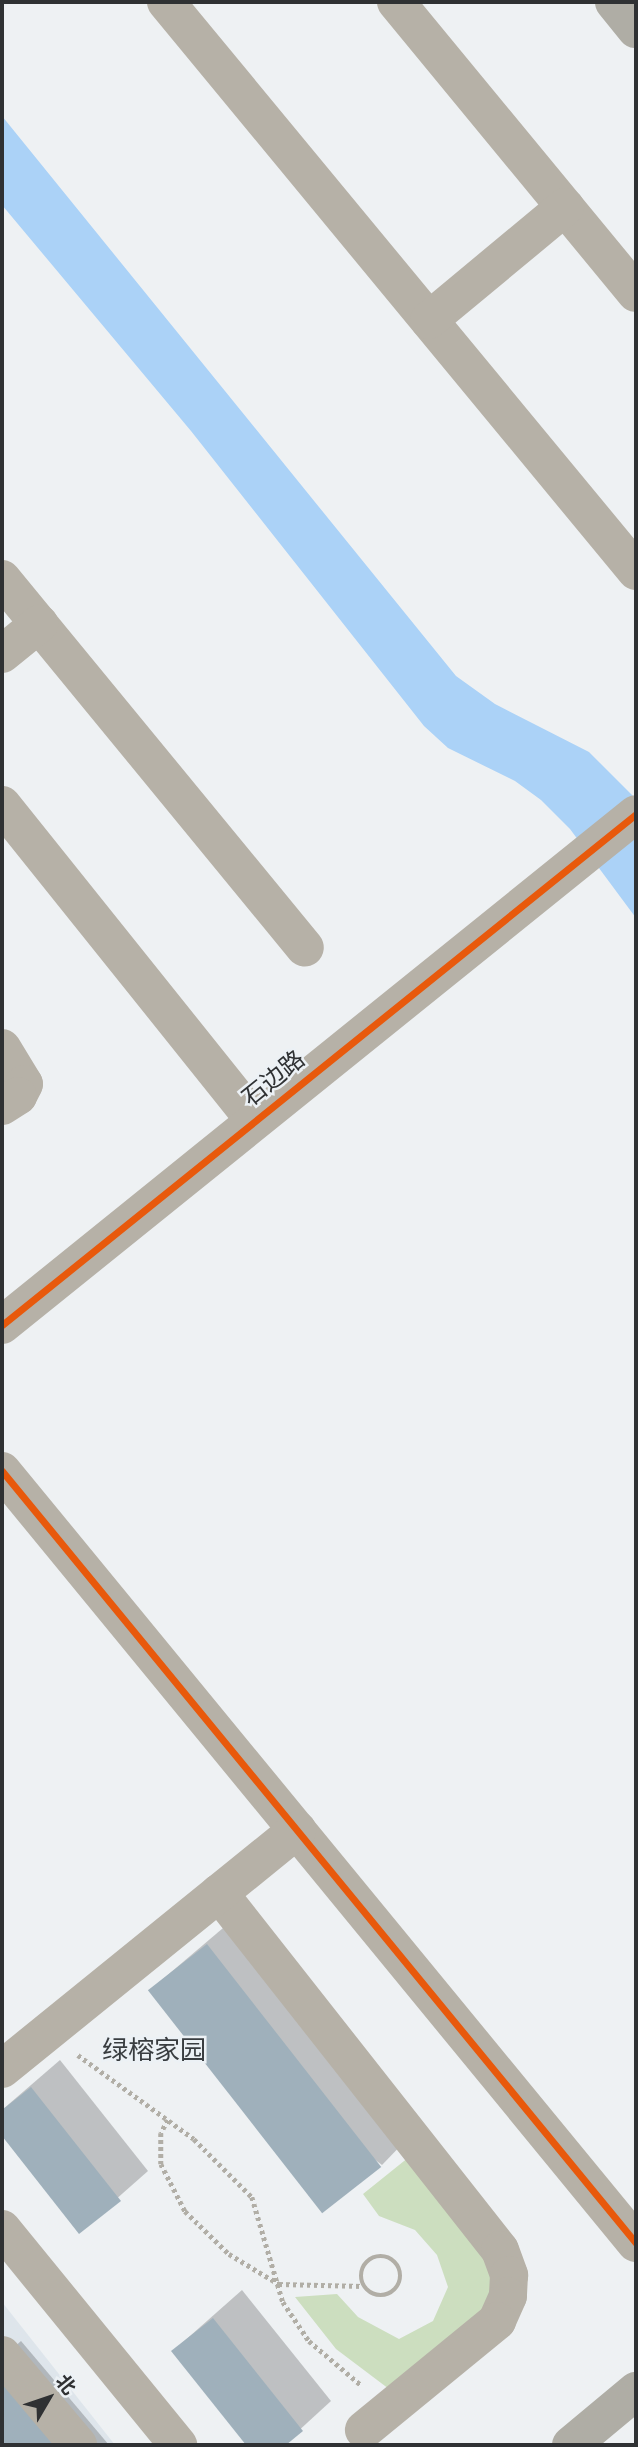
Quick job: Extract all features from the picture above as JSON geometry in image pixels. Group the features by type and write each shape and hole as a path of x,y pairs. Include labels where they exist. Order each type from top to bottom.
{"main road":[{"path":"614,2 636,29"},
{"path":"571,2445 636,2392"}],"street":[{"path":"166,2 636,571"},
{"path":"396,2 636,293"},
{"path":"429,320 565,207"},
{"path":"2,579 305,948"},
{"path":"2,654 39,624"},
{"path":"2,805 254,1119"},
{"name":"石边路","path":"2,1325 254,1119 573,867 636,814"},
{"path":"2,1048 24,1084 18,1096 2,1106"},
{"path":"2,1471 636,2243"},
{"path":"2,2069 297,1830"},
{"path":"219,1893 500,2250 509,2275 508,2296 497,2321 370,2432"},
{"path":"2,2229 178,2445"},
{"path":"2,2355 78,2445"}],"path":[{"path":"45,2034 167,2120 252,2197 283,2302 370,2432"},
{"path":"167,2120 161,2133 161,2164 185,2211 229,2254 279,2284 363,2286 373,2295 386,2296 401,2282 399,2269 391,2259 372,2258 363,2267 363,2286"}],"shaded area":[{"path":"2,2302 115,2445 2,2445"}],"green space":[{"path":"414,2153 496,2261 488,2315 393,2392 336,2349 295,2297 337,2294 358,2317 399,2339 433,2321 448,2287 437,2255 415,2230 379,2216 363,2194"}],"water":[{"path":"2,116 456,676 495,704 589,752 636,799 636,918 570,829 541,800 515,781 448,748 424,726 191,431 2,205"}],"building":[{"path":"207,1944 381,2167 322,2213 148,1990"},
{"path":"31,2087 121,2201 79,2234 2,2136 2,2110"},
{"path":"213,2318 303,2431 286,2445 246,2445 171,2351"},
{"path":"2,2370 65,2445 2,2445"}],"cycle path":[{"path":"2,1325 636,814"},
{"path":"2,1471 636,2243"}],"district":[{"name":"绿榕家园","path":"154,2051"}]}
